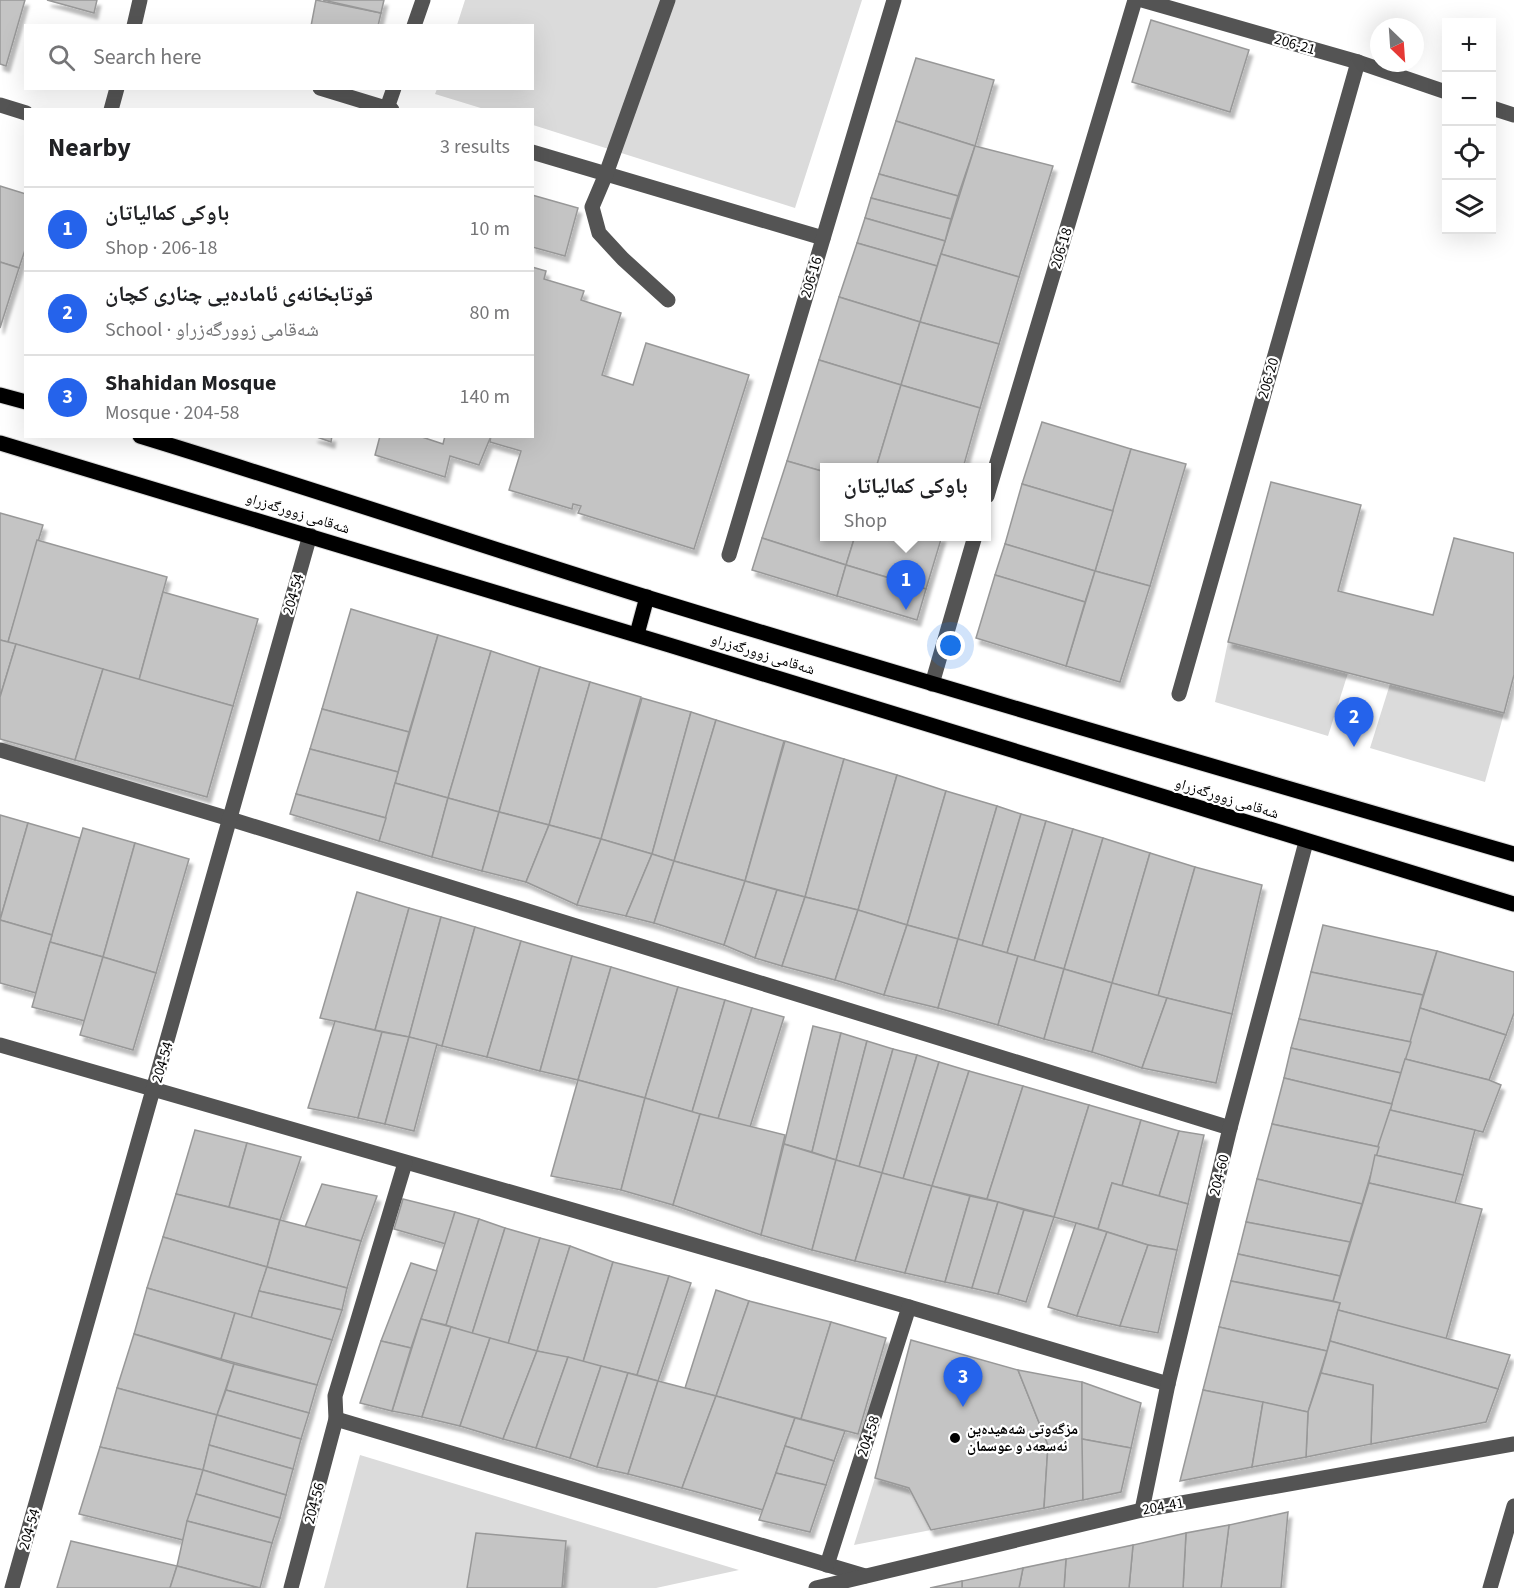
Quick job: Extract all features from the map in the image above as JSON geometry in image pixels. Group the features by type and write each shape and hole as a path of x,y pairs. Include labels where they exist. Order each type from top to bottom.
{"main road":[{"path":"0,395 24,401"},
{"name":"شەقامی زوورگەزراو","path":"147,438 647,597 932,684 1514,854"},
{"name":"شەقامی زوورگەزراو","path":"0,443 637,634 1306,842 1514,904"},
{"path":"637,634 647,597"}],"street":[{"path":"134,24 140,0"},
{"path":"415,24 423,0"},
{"path":"668,300 623,259 599,233 592,207 669,0"},
{"name":"206-16","path":"729,555 894,0"},
{"name":"206-18","path":"991,483 1135,0"},
{"name":"206-21","path":"1142,0 1358,62 1442,91"},
{"name":"206-20","path":"1179,694 1358,62"},
{"path":"112,108 116,90"},
{"path":"327,90 387,108"},
{"path":"390,108 394,90"},
{"path":"0,105 24,112"},
{"path":"1496,110 1514,115"},
{"path":"534,153 823,238"},
{"name":"204-54","path":"12,1588 310,535"},
{"path":"932,684 974,541"},
{"path":"0,750 1230,1128"},
{"name":"204-60","path":"1142,1510 1168,1384 1230,1128 1306,842"},
{"path":"0,1045 1168,1384"},
{"name":"204-56","path":"291,1588 336,1419 335,1396 405,1163"},
{"name":"204-58","path":"827,1565 909,1307"},
{"path":"336,1419 866,1576"},
{"name":"204-41","path":"816,1588 1142,1510 1514,1444"},
{"path":"1490,1588 1514,1506"}],"shaded area":[{"path":"465,0 862,0 795,208 534,125 534,108 481,108 435,94 437,90 534,90 534,24 457,24"},
{"path":"1228,642 1348,673 1328,736 1215,702"},
{"path":"1390,684 1504,713 1485,782 1370,748"},
{"path":"360,1455 739,1570 656,1588 324,1588"},
{"path":"875,1478 909,1488 931,1530 854,1545"}],"building":[{"path":"0,0 25,0 6,66 0,64"},
{"path":"47,0 97,0 94,13"},
{"path":"316,0 381,13 378,24 311,24"},
{"path":"323,0 384,0 381,13"},
{"path":"1151,20 1249,50 1230,112 1132,82"},
{"path":"916,58 994,80 975,146 896,121"},
{"path":"896,121 975,146 958,196 879,174"},
{"path":"975,146 1053,166 1019,277 941,254"},
{"path":"879,174 958,196 951,219 871,198"},
{"path":"0,186 24,193 24,253 19,268 0,262"},
{"path":"534,196 578,208 565,256 534,248"},
{"path":"871,198 951,219 945,241 865,218"},
{"path":"865,218 945,241 937,266 857,243"},
{"path":"857,243 937,266 920,322 839,297"},
{"path":"941,254 1019,277 999,344 920,322"},
{"path":"0,262 19,268 0,328"},
{"path":"534,268 546,271 544,279 584,291 581,300 621,313 602,375 633,385 646,343 749,375 694,549 578,513 581,506 573,504 572,509 509,490 521,451 490,442 491,438 534,438"},
{"path":"839,297 920,322 901,385 819,360"},
{"path":"920,322 999,344 980,408 901,385"},
{"path":"819,360 901,385 878,463 820,463 820,471 787,461"},
{"path":"901,385 980,408 964,463 878,463"},
{"path":"1042,422 1131,449 1113,511 1022,484"},
{"path":"320,438 332,438 331,442"},
{"path":"379,438 425,438 443,444 444,438 490,438 479,465 450,456 445,477 375,455"},
{"path":"1131,449 1186,464 1150,586 1095,571"},
{"path":"787,461 820,471 820,541 853,541 846,565 762,538"},
{"path":"1271,482 1361,505 1338,591 1433,615 1454,538 1514,553 1514,675 1504,713 1228,642"},
{"path":"1022,484 1113,511 1095,571 1005,544"},
{"path":"0,513 43,525 8,642 0,640"},
{"path":"762,538 846,565 837,596 752,570"},
{"path":"37,540 167,577 139,680 8,642"},
{"path":"853,541 940,541 926,589 846,565"},
{"path":"1005,544 1095,571 1085,602 995,575"},
{"path":"846,565 926,589 917,620 837,596"},
{"path":"1095,571 1150,586 1120,682 1066,666"},
{"path":"995,575 1085,602 1066,666 976,638"},
{"path":"163,592 258,619 233,706 139,680"},
{"path":"351,609 438,635 409,732 322,709"},
{"path":"438,635 491,651 448,798 395,783"},
{"path":"0,640 16,644 0,697"},
{"path":"16,644 103,669 75,760 0,739 0,697"},
{"path":"491,651 540,667 499,812 448,798"},
{"path":"540,667 590,682 549,825 499,812"},
{"path":"103,669 233,706 207,797 75,760"},
{"path":"590,682 641,697 601,839 549,825"},
{"path":"642,698 691,712 652,854 601,839"},
{"path":"322,709 409,732 398,772 310,749"},
{"path":"691,712 716,720 674,861 652,854"},
{"path":"716,720 784,741 745,881 674,861"},
{"path":"785,741 844,759 805,897 745,881"},
{"path":"310,749 398,772 386,818 296,794"},
{"path":"844,759 897,775 858,910 805,897"},
{"path":"897,775 946,791 907,925 858,910"},
{"path":"395,783 448,798 432,857 379,841"},
{"path":"946,791 997,806 958,939 907,925"},
{"path":"296,794 386,818 379,841 290,814"},
{"path":"448,798 499,812 482,871 432,857"},
{"path":"997,806 1021,814 982,946 958,939"},
{"path":"499,812 549,825 526,882 482,871"},
{"path":"1021,814 1046,821 1007,953 982,946"},
{"path":"0,815 28,823 0,920"},
{"path":"1046,821 1073,829 1034,961 1007,953"},
{"path":"28,823 80,838 52,935 0,920"},
{"path":"549,825 601,839 577,905 526,882"},
{"path":"83,828 135,843 103,957 50,942"},
{"path":"1073,829 1103,838 1064,969 1034,961"},
{"path":"1103,838 1150,853 1112,983 1064,969"},
{"path":"601,839 652,854 626,916 577,905"},
{"path":"135,843 189,859 156,973 103,957"},
{"path":"1150,853 1195,867 1158,996 1112,983"},
{"path":"652,854 674,861 654,923 626,916"},
{"path":"674,861 745,881 724,945 654,923"},
{"path":"1195,867 1262,885 1232,1014 1158,996"},
{"path":"745,881 777,890 755,958 724,945"},
{"path":"777,890 805,897 782,966 755,958"},
{"path":"357,892 409,908 375,1030 320,1018"},
{"path":"805,897 858,910 835,980 782,966"},
{"path":"409,908 441,917 409,1037 375,1030"},
{"path":"858,910 907,925 884,995 835,980"},
{"path":"441,917 475,927 442,1046 409,1037"},
{"path":"0,920 52,935 36,993 0,983"},
{"path":"907,925 958,939 938,1008 884,995"},
{"path":"1323,925 1437,951 1423,995 1311,972"},
{"path":"475,927 521,941 487,1057 442,1046"},
{"path":"958,939 1018,956 998,1025 938,1008"},
{"path":"521,941 572,956 540,1071 487,1057"},
{"path":"50,942 103,957 85,1021 32,1007"},
{"path":"1437,951 1514,972 1514,1013 1506,1035 1420,1008"},
{"path":"572,956 611,967 578,1080 540,1071"},
{"path":"1018,956 1064,969 1044,1039 998,1025"},
{"path":"103,957 156,973 133,1050 80,1035"},
{"path":"611,967 678,987 645,1098 578,1080"},
{"path":"1064,969 1112,983 1092,1052 1044,1039"},
{"path":"1311,972 1423,995 1411,1042 1299,1019"},
{"path":"1112,983 1167,998 1142,1068 1092,1052"},
{"path":"678,987 725,1000 692,1112 645,1098"},
{"path":"1167,998 1232,1014 1216,1083 1142,1068"},
{"path":"725,1000 752,1008 718,1119 692,1112"},
{"path":"752,1008 784,1017 750,1127 718,1119"},
{"path":"1420,1008 1506,1035 1489,1080 1405,1059"},
{"path":"1299,1019 1411,1042 1401,1073 1291,1048"},
{"path":"335,1021 382,1032 358,1118 308,1108"},
{"path":"813,1026 841,1033 812,1152 784,1144"},
{"path":"382,1032 409,1037 385,1124 358,1118"},
{"path":"841,1033 867,1041 836,1160 812,1152"},
{"path":"409,1037 437,1044 414,1131 385,1124"},
{"path":"867,1041 893,1049 859,1167 836,1160"},
{"path":"1291,1048 1401,1073 1392,1104 1284,1078"},
{"path":"893,1049 917,1055 882,1173 859,1167"},
{"path":"917,1055 939,1062 903,1179 882,1173"},
{"path":"1405,1059 1501,1085 1483,1132 1390,1110"},
{"path":"939,1062 969,1071 932,1186 903,1179"},
{"path":"969,1071 1023,1086 987,1199 932,1186"},
{"path":"1284,1078 1392,1104 1379,1147 1272,1124"},
{"path":"578,1080 645,1098 621,1190 551,1176"},
{"path":"1023,1086 1089,1105 1054,1217 987,1199"},
{"path":"645,1098 700,1114 673,1205 621,1190"},
{"path":"1089,1105 1141,1120 1122,1186 1112,1183 1098,1229 1054,1217"},
{"path":"1390,1110 1475,1130 1463,1175 1375,1155"},
{"path":"700,1114 785,1135 761,1235 673,1205"},
{"path":"1141,1120 1179,1131 1159,1196 1122,1186"},
{"path":"1272,1124 1379,1147 1362,1204 1257,1179"},
{"path":"195,1130 247,1143 229,1207 176,1194"},
{"path":"1179,1131 1204,1135 1188,1204 1159,1196"},
{"path":"247,1143 301,1157 280,1220 229,1207"},
{"path":"784,1144 836,1160 812,1250 761,1235"},
{"path":"1375,1155 1463,1175 1455,1203 1369,1183"},
{"path":"836,1160 882,1173 855,1261 812,1250"},
{"path":"882,1173 932,1186 905,1273 855,1261"},
{"path":"1257,1179 1362,1204 1350,1242 1246,1222"},
{"path":"1112,1183 1188,1204 1177,1250 1148,1245 1098,1229"},
{"path":"1369,1183 1482,1209 1446,1339 1338,1310 1340,1303 1333,1301"},
{"path":"322,1184 377,1196 361,1241 305,1227"},
{"path":"932,1186 970,1196 945,1282 905,1273"},
{"path":"176,1194 280,1220 267,1267 163,1237"},
{"path":"970,1196 998,1202 972,1288 945,1282"},
{"path":"403,1199 455,1212 446,1244 394,1229"},
{"path":"998,1202 1024,1210 998,1294 972,1288"},
{"path":"1024,1210 1054,1217 1026,1302 998,1294"},
{"path":"455,1212 479,1219 446,1325 421,1319"},
{"path":"479,1219 505,1228 472,1334 446,1325"},
{"path":"280,1220 361,1241 347,1288 267,1267"},
{"path":"1246,1222 1350,1242 1340,1276 1238,1254"},
{"path":"1076,1223 1107,1232 1077,1316 1048,1307"},
{"path":"505,1228 540,1238 508,1344 472,1334"},
{"path":"1107,1232 1148,1245 1120,1326 1077,1316"},
{"path":"163,1237 267,1267 251,1318 147,1288"},
{"path":"540,1238 570,1246 537,1351 508,1344"},
{"path":"1148,1245 1177,1250 1158,1333 1120,1326"},
{"path":"570,1246 613,1262 583,1362 537,1351"},
{"path":"1238,1254 1340,1276 1333,1301 1231,1281"},
{"path":"613,1262 669,1276 637,1375 583,1362"},
{"path":"411,1263 437,1271 411,1348 381,1341"},
{"path":"267,1267 347,1288 342,1310 259,1291"},
{"path":"669,1276 691,1283 658,1381 637,1375"},
{"path":"1231,1281 1340,1303 1327,1351 1219,1327"},
{"path":"147,1288 235,1313 221,1359 134,1334"},
{"path":"716,1290 749,1301 716,1396 685,1388"},
{"path":"259,1291 342,1310 332,1340 251,1318"},
{"path":"749,1301 831,1322 801,1419 716,1396"},
{"path":"1338,1310 1510,1355 1498,1389 1330,1341"},
{"path":"235,1313 332,1340 317,1385 221,1359"},
{"path":"421,1319 451,1327 422,1417 392,1411"},
{"path":"831,1322 886,1338 858,1434 801,1419"},
{"path":"451,1327 490,1338 460,1426 422,1417"},
{"path":"1219,1327 1327,1351 1308,1412 1203,1390"},
{"path":"134,1334 234,1364 217,1415 117,1388"},
{"path":"490,1338 537,1351 503,1439 460,1426"},
{"path":"911,1340 1018,1370 1048,1445 1044,1508 931,1530 909,1488 875,1478"},
{"path":"381,1341 411,1348 392,1411 360,1403"},
{"path":"1330,1341 1498,1389 1486,1422 1371,1444 1373,1385 1321,1373"},
{"path":"537,1351 568,1357 536,1448 503,1439"},
{"path":"568,1357 601,1366 570,1458 536,1448"},
{"path":"234,1364 317,1385 309,1413 226,1390"},
{"path":"601,1366 628,1373 597,1467 570,1458"},
{"path":"1018,1370 1082,1382 1083,1500 1044,1508 1048,1445"},
{"path":"628,1373 658,1381 628,1474 597,1467"},
{"path":"1321,1373 1373,1385 1371,1444 1306,1457 1308,1412"},
{"path":"658,1381 716,1396 682,1488 628,1474"},
{"path":"1082,1382 1141,1403 1131,1448 1082,1439"},
{"path":"117,1388 217,1415 203,1470 100,1447"},
{"path":"226,1390 309,1413 301,1439 217,1415"},
{"path":"1203,1390 1263,1402 1252,1467 1180,1481"},
{"path":"716,1396 795,1418 763,1510 682,1488"},
{"path":"1263,1402 1308,1412 1306,1457 1252,1467"},
{"path":"217,1415 301,1439 293,1469 209,1445"},
{"path":"795,1418 845,1431 834,1461 785,1446"},
{"path":"1082,1439 1131,1448 1121,1492 1083,1500"},
{"path":"209,1445 293,1469 286,1495 203,1470"},
{"path":"785,1446 834,1461 826,1485 776,1473"},
{"path":"100,1447 203,1470 183,1540 79,1514"},
{"path":"203,1470 286,1495 280,1518 196,1494"},
{"path":"776,1473 826,1485 810,1532 759,1520"},
{"path":"196,1494 280,1518 272,1543 187,1521"},
{"path":"1288,1512 1281,1588 1221,1588 1229,1525"},
{"path":"187,1521 272,1543 260,1588 177,1566"},
{"path":"1229,1525 1221,1588 1183,1588 1186,1533"},
{"path":"476,1533 566,1541 562,1588 467,1588"},
{"path":"1186,1533 1183,1588 1129,1588 1133,1545"},
{"path":"71,1541 177,1566 170,1588 57,1588"},
{"path":"1133,1545 1129,1588 1064,1588 1066,1559"},
{"path":"1066,1559 1064,1588 1019,1588 1023,1568"},
{"path":"177,1566 259,1588 170,1588"},
{"path":"1023,1568 1019,1588 962,1588 962,1581"},
{"path":"962,1581 962,1588 930,1588"}],"place":[{"name":"باوکی کمالیاتان","path":"906,610"},
{"name":"قوتابخانەی ئامادەیی چناری کچان","path":"1354,747"},
{"name":"Shahidan Mosque","path":"963,1407"},
{"name":"مزگەوتی شەهیدەین ئەسعەد و عوسمان","path":"955,1438"}]}
